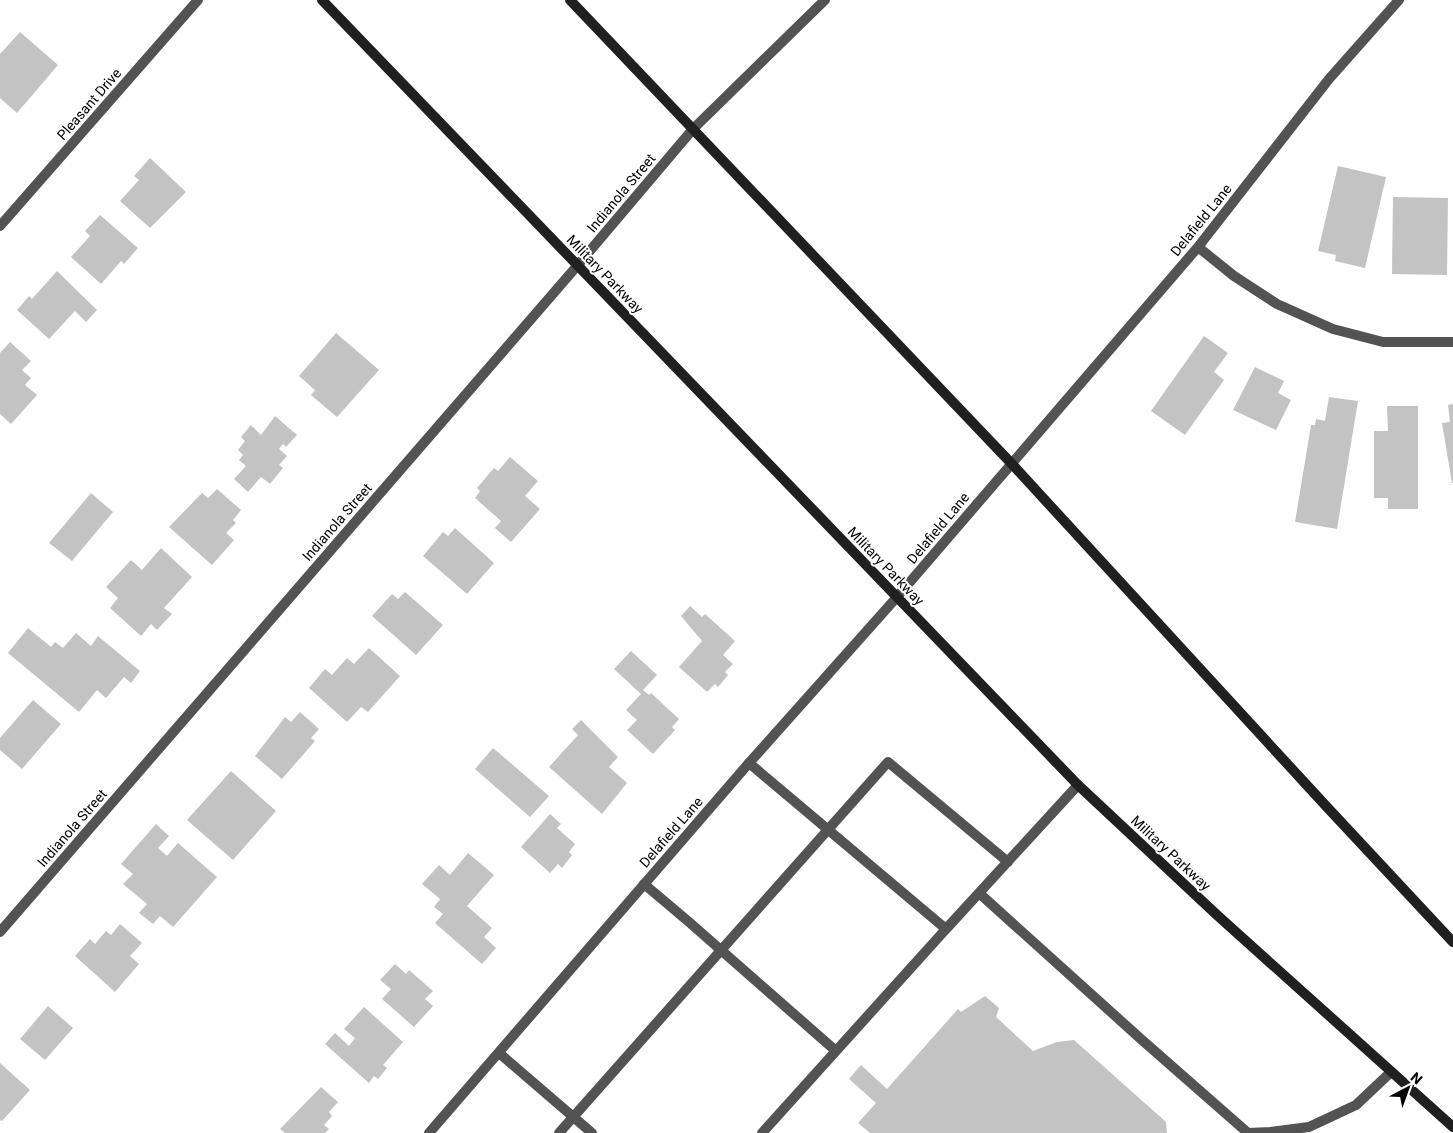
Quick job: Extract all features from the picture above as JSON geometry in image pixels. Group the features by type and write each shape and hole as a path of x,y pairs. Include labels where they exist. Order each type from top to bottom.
{"main road":[{"name":"Military Parkway","path":"322,0 1078,785 1217,915 1453,1127"},
{"path":"570,0 1011,463 1453,942"}],"street":[{"name":"Pleasant Drive","path":"0,226 198,0"},
{"name":"Indianola Street","path":"0,932 577,266 693,129 825,0"},
{"name":"Delafield Lane","path":"429,1133 749,763 897,598 1198,247 1329,79 1400,0"},
{"path":"1198,247 1234,276 1277,304 1333,329 1383,342 1453,342"},
{"path":"559,1133 888,762 1008,862"},
{"path":"749,763 946,929"},
{"path":"762,1133 1078,785"},
{"path":"644,884 836,1051"},
{"path":"979,893 1248,1133 1309,1127 1356,1105 1391,1072"},
{"path":"499,1053 592,1133"}],"building":[{"path":"20,32 58,65 17,113 0,98 0,54"},
{"path":"150,158 186,192 150,228 120,201 139,180 134,176"},
{"path":"1338,166 1386,177 1365,268 1335,261 1336,255 1318,251"},
{"path":"1393,197 1448,198 1447,275 1392,274"},
{"path":"100,215 138,248 124,264 121,261 101,284 71,257 90,236 85,231"},
{"path":"57,271 97,310 86,322 75,311 49,339 17,310 29,296 32,299"},
{"path":"336,333 379,370 337,417 311,395 315,390 299,376"},
{"path":"1204,336 1228,353 1214,372 1224,380 1185,435 1151,411"},
{"path":"10,342 31,361 22,370 31,378 25,385 37,395 11,424 0,414 0,353"},
{"path":"1255,367 1284,381 1278,393 1291,400 1276,430 1233,410"},
{"path":"1329,397 1358,401 1337,529 1295,522 1311,425 1315,425 1316,419 1325,421"},
{"path":"1453,404 1452,483 1442,423 1450,422 1448,405"},
{"path":"1387,406 1418,406 1418,509 1388,509 1388,498 1374,498 1374,431 1388,431"},
{"path":"275,416 297,435 286,447 283,444 279,449 287,456 279,465 283,468 270,484 261,477 248,492 234,479 246,466 239,460 243,455 238,450 245,441 241,437 251,425 261,435"},
{"path":"510,457 538,481 525,496 540,509 511,542 495,528 501,521 475,498 480,491 477,488 494,468 498,471"},
{"path":"217,489 241,510 233,520 236,523 226,533 234,540 212,565 169,527 202,493 208,498"},
{"path":"91,493 113,512 72,561 49,543"},
{"path":"455,528 494,563 467,594 423,556 443,532 448,536"},
{"path":"161,548 192,577 164,608 172,614 157,630 151,624 141,636 110,608 118,598 106,587 131,560 142,570"},
{"path":"405,592 443,625 416,655 372,616 392,594 398,599"},
{"path":"690,606 702,617 705,614 735,641 723,655 733,664 725,672 728,675 718,687 715,684 707,692 679,667 702,641 681,616"},
{"path":"28,628 51,647 55,642 63,648 76,633 91,646 98,636 140,671 131,683 124,677 106,698 97,690 79,712 8,653"},
{"path":"369,648 400,676 368,712 361,707 347,722 309,688 325,669 332,675 347,658 354,664"},
{"path":"631,651 657,675 643,690 649,695 651,693 679,719 672,727 675,730 653,754 627,730 637,720 626,710 641,694 614,669"},
{"path":"33,700 61,724 22,769 0,750 0,738"},
{"path":"300,712 319,729 311,738 315,741 282,779 255,756 285,717 291,722"},
{"path":"581,720 618,757 609,767 627,783 602,814 549,767 578,735 572,729"},
{"path":"493,748 549,796 530,817 475,769"},
{"path":"231,771 276,811 233,860 187,820"},
{"path":"550,814 561,824 557,828 575,844 569,852 572,855 562,868 558,864 550,873 521,847"},
{"path":"156,824 169,836 158,848 167,856 178,843 217,877 173,927 160,916 153,924 139,913 147,904 123,884 133,874 121,864"},
{"path":"468,853 494,875 467,906 492,928 484,937 496,948 482,964 435,923 443,914 434,907 440,899 422,884 439,865 450,875"},
{"path":"120,924 142,943 130,956 139,964 115,992 75,956 90,939 95,944 106,931 111,935"},
{"path":"395,964 406,974 409,970 433,991 425,999 433,1006 414,1027 382,999 391,989 380,980"},
{"path":"985,996 999,1008 996,1017 1033,1051 1057,1042 1074,1040 1166,1122 1167,1133 870,1133 858,1123 876,1103 849,1079 861,1065 887,1089 958,1009 961,1012"},
{"path":"48,1006 73,1028 45,1060 20,1039"},
{"path":"364,1007 403,1042 383,1065 387,1068 378,1079 374,1076 369,1083 325,1044 335,1033 349,1046 355,1038 344,1029"},
{"path":"0,1063 30,1090 2,1121 0,1120"},
{"path":"321,1087 338,1102 329,1112 332,1116 324,1125 329,1129 325,1133 285,1133 280,1129"}]}
